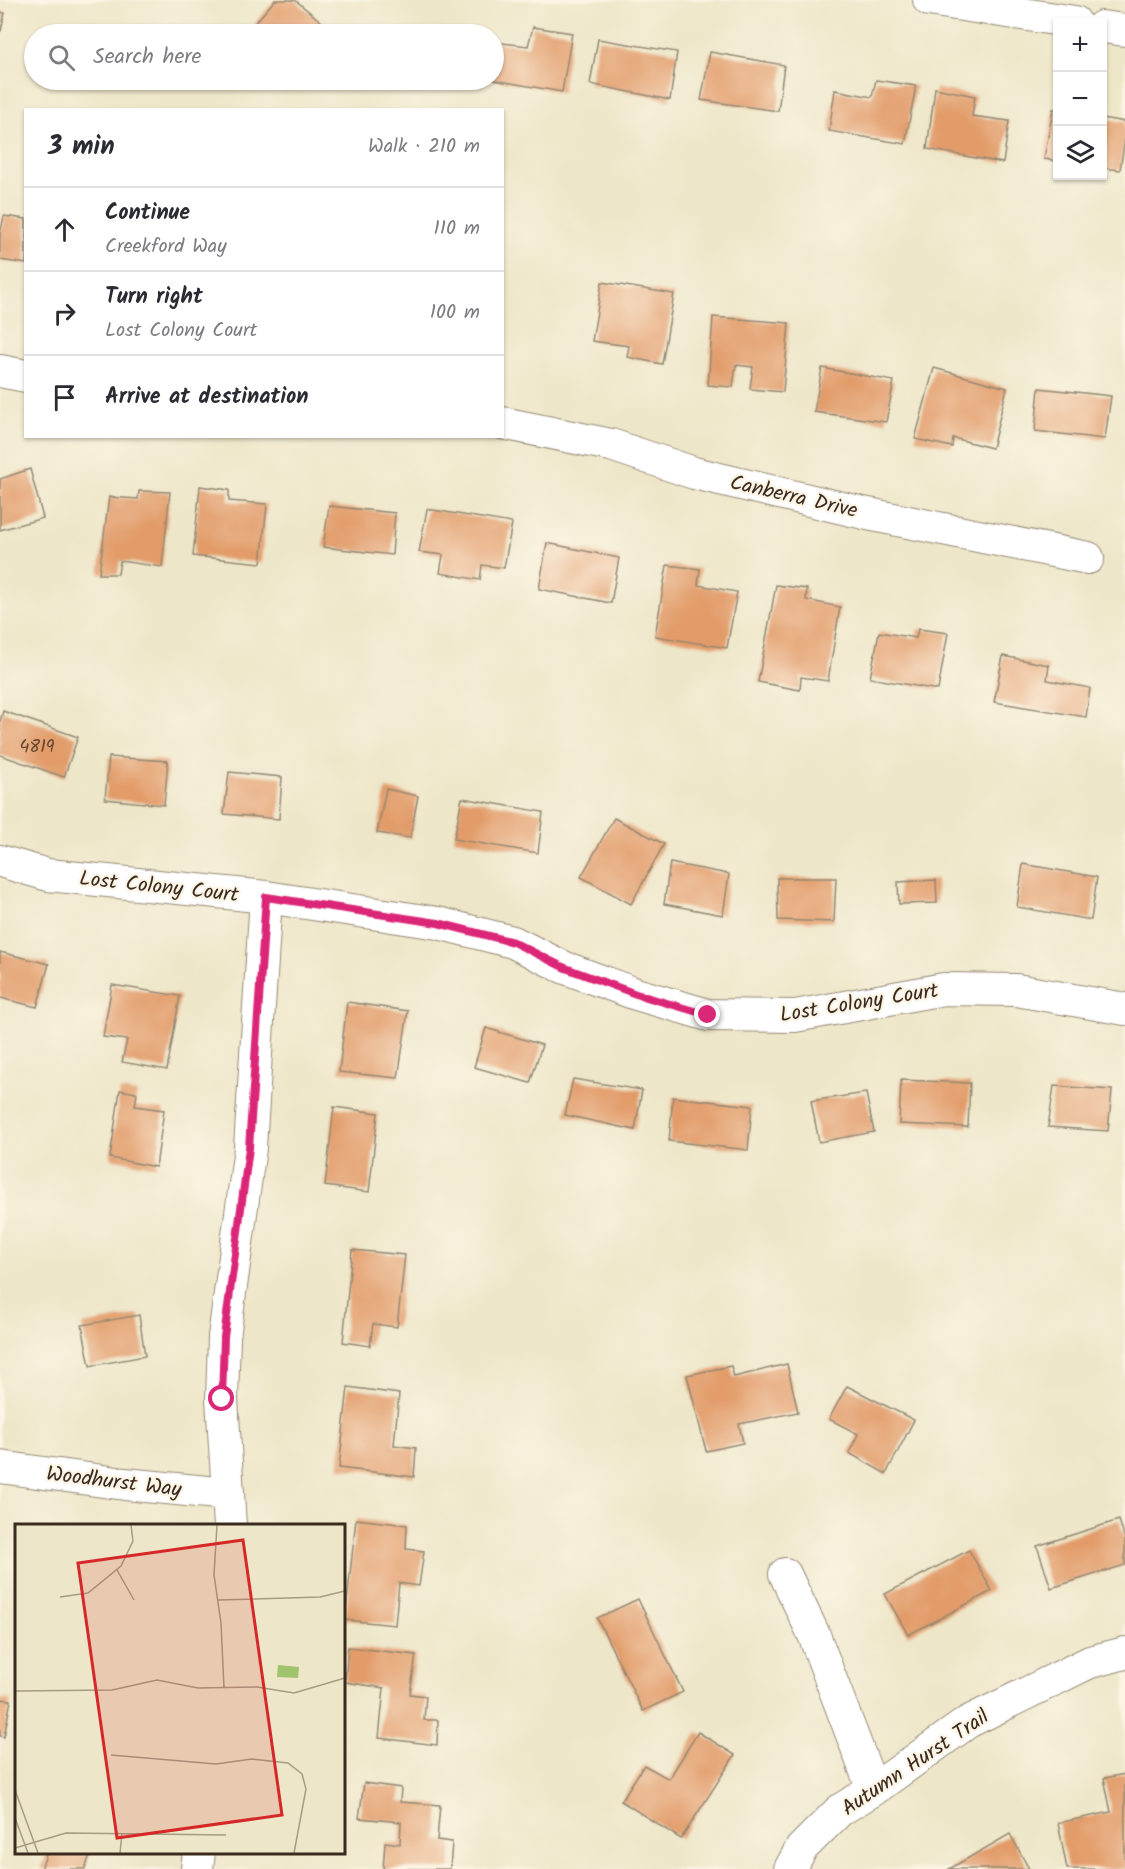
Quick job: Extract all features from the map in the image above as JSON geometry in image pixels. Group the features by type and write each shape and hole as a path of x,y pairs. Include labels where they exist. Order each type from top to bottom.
{"street":[{"path":"929,0 1053,19"},
{"path":"1084,18 1089,0"},
{"path":"1107,28 1125,30"},
{"path":"0,371 24,376"},
{"name":"Canberra Drive","path":"504,423 611,445 694,473 868,514 1088,558"},
{"name":"Lost Colony Court","path":"0,861 48,874 266,897 438,923 513,942 563,967 636,994 708,1015 795,1016 944,989 1016,990 1125,1009"},
{"path":"230,1524 222,1399 224,1337 249,1148 266,897"},
{"name":"Woodhurst Way","path":"0,1467 125,1484 228,1494"},
{"path":"784,1574 814,1635 873,1790"},
{"name":"Autumn Hurst Trail","path":"790,1869 801,1849 840,1810 873,1790 968,1722 1090,1662 1125,1653"},
{"path":"197,1869 199,1854"}],"building":[{"path":"275,0 295,0 324,24 254,24"},
{"path":"0,12 5,13 1,31 0,31"},
{"path":"533,27 572,33 562,92 504,82 504,43 528,46"},
{"path":"598,39 677,52 670,100 590,84"},
{"path":"710,52 784,65 778,111 701,100"},
{"path":"876,80 916,86 905,144 829,131 835,90 872,97"},
{"path":"935,88 975,96 972,116 1009,121 1003,163 927,149"},
{"path":"1053,109 1053,160 1044,159"},
{"path":"1107,119 1125,122 1120,170 1107,169"},
{"path":"4,216 24,219 24,264 0,260 0,234"},
{"path":"602,282 674,294 662,364 627,357 629,346 592,341"},
{"path":"713,317 789,323 783,392 750,389 753,367 736,365 733,387 708,385"},
{"path":"822,368 894,381 886,422 814,412"},
{"path":"934,368 1007,388 992,448 953,438 952,447 915,439"},
{"path":"1039,388 1111,396 1105,439 1035,431"},
{"path":"30,469 43,518 0,530 0,479"},
{"path":"200,486 229,490 229,501 267,504 261,563 193,556"},
{"path":"139,491 170,492 162,567 120,561 118,574 99,574 109,497 138,499"},
{"path":"329,506 395,513 392,555 323,547"},
{"path":"427,509 512,523 504,568 482,565 480,580 440,573 443,555 419,552"},
{"path":"547,543 619,558 611,603 539,589"},
{"path":"667,565 700,569 698,585 737,592 727,648 655,636"},
{"path":"776,585 807,589 806,600 840,607 828,681 801,677 800,690 758,682"},
{"path":"918,629 948,633 938,690 870,678 879,632 916,638"},
{"path":"1003,656 1049,665 1047,680 1090,688 1086,717 994,702"},
{"path":"3,711 78,737 64,777 0,755 0,721"},
{"path":"109,757 168,761 164,805 105,799"},
{"path":"229,772 282,777 279,819 224,814"},
{"path":"386,789 418,796 410,838 377,833"},
{"path":"462,798 543,812 538,853 454,839"},
{"path":"614,818 664,844 631,904 581,877"},
{"path":"670,863 729,874 723,915 664,904"},
{"path":"1023,864 1097,877 1091,920 1017,907"},
{"path":"777,878 836,878 834,922 778,920"},
{"path":"936,880 937,903 899,904 898,882"},
{"path":"0,952 49,964 37,1007 0,998"},
{"path":"112,985 180,996 167,1070 122,1062 127,1040 103,1037"},
{"path":"347,1002 408,1011 398,1078 339,1072"},
{"path":"486,1028 542,1045 530,1083 474,1067"},
{"path":"573,1079 642,1090 635,1130 565,1115"},
{"path":"901,1080 970,1083 968,1127 899,1124"},
{"path":"1054,1086 1112,1090 1108,1131 1048,1127"},
{"path":"120,1090 137,1093 135,1106 164,1110 156,1167 110,1158"},
{"path":"866,1093 874,1132 819,1142 811,1101"},
{"path":"673,1097 752,1106 748,1150 669,1141"},
{"path":"334,1107 378,1113 369,1192 325,1186"},
{"path":"352,1250 405,1255 397,1327 373,1324 370,1346 343,1342"},
{"path":"139,1315 145,1356 90,1366 82,1325"},
{"path":"787,1364 798,1412 739,1424 743,1443 706,1451 687,1375 731,1366 734,1377"},
{"path":"847,1386 914,1420 886,1474 849,1453 858,1434 829,1419"},
{"path":"348,1387 399,1394 394,1445 416,1448 414,1477 339,1468"},
{"path":"356,1519 407,1525 406,1549 424,1551 419,1586 399,1583 395,1625 345,1620"},
{"path":"1119,1520 1125,1539 1125,1565 1051,1588 1037,1546"},
{"path":"969,1550 992,1591 908,1635 885,1594"},
{"path":"638,1599 683,1692 643,1711 597,1618"},
{"path":"348,1647 416,1655 410,1694 426,1696 424,1720 438,1720 437,1745 379,1738 384,1688 345,1682"},
{"path":"0,1699 11,1700 4,1737 0,1736"},
{"path":"698,1732 735,1755 681,1839 621,1801 644,1765 669,1779"},
{"path":"1125,1774 1125,1869 1067,1869 1058,1823 1111,1812 1104,1778"},
{"path":"364,1783 401,1788 400,1802 440,1805 437,1840 452,1842 450,1869 383,1869 385,1842 400,1844 401,1822 359,1818"},
{"path":"1010,1834 1029,1869 949,1869"},
{"path":"46,1854 90,1854 85,1869 41,1869"}],"route":[{"path":"222,1399 224,1337 249,1148 266,897 438,923 513,942 563,967 636,994 708,1015"}]}
